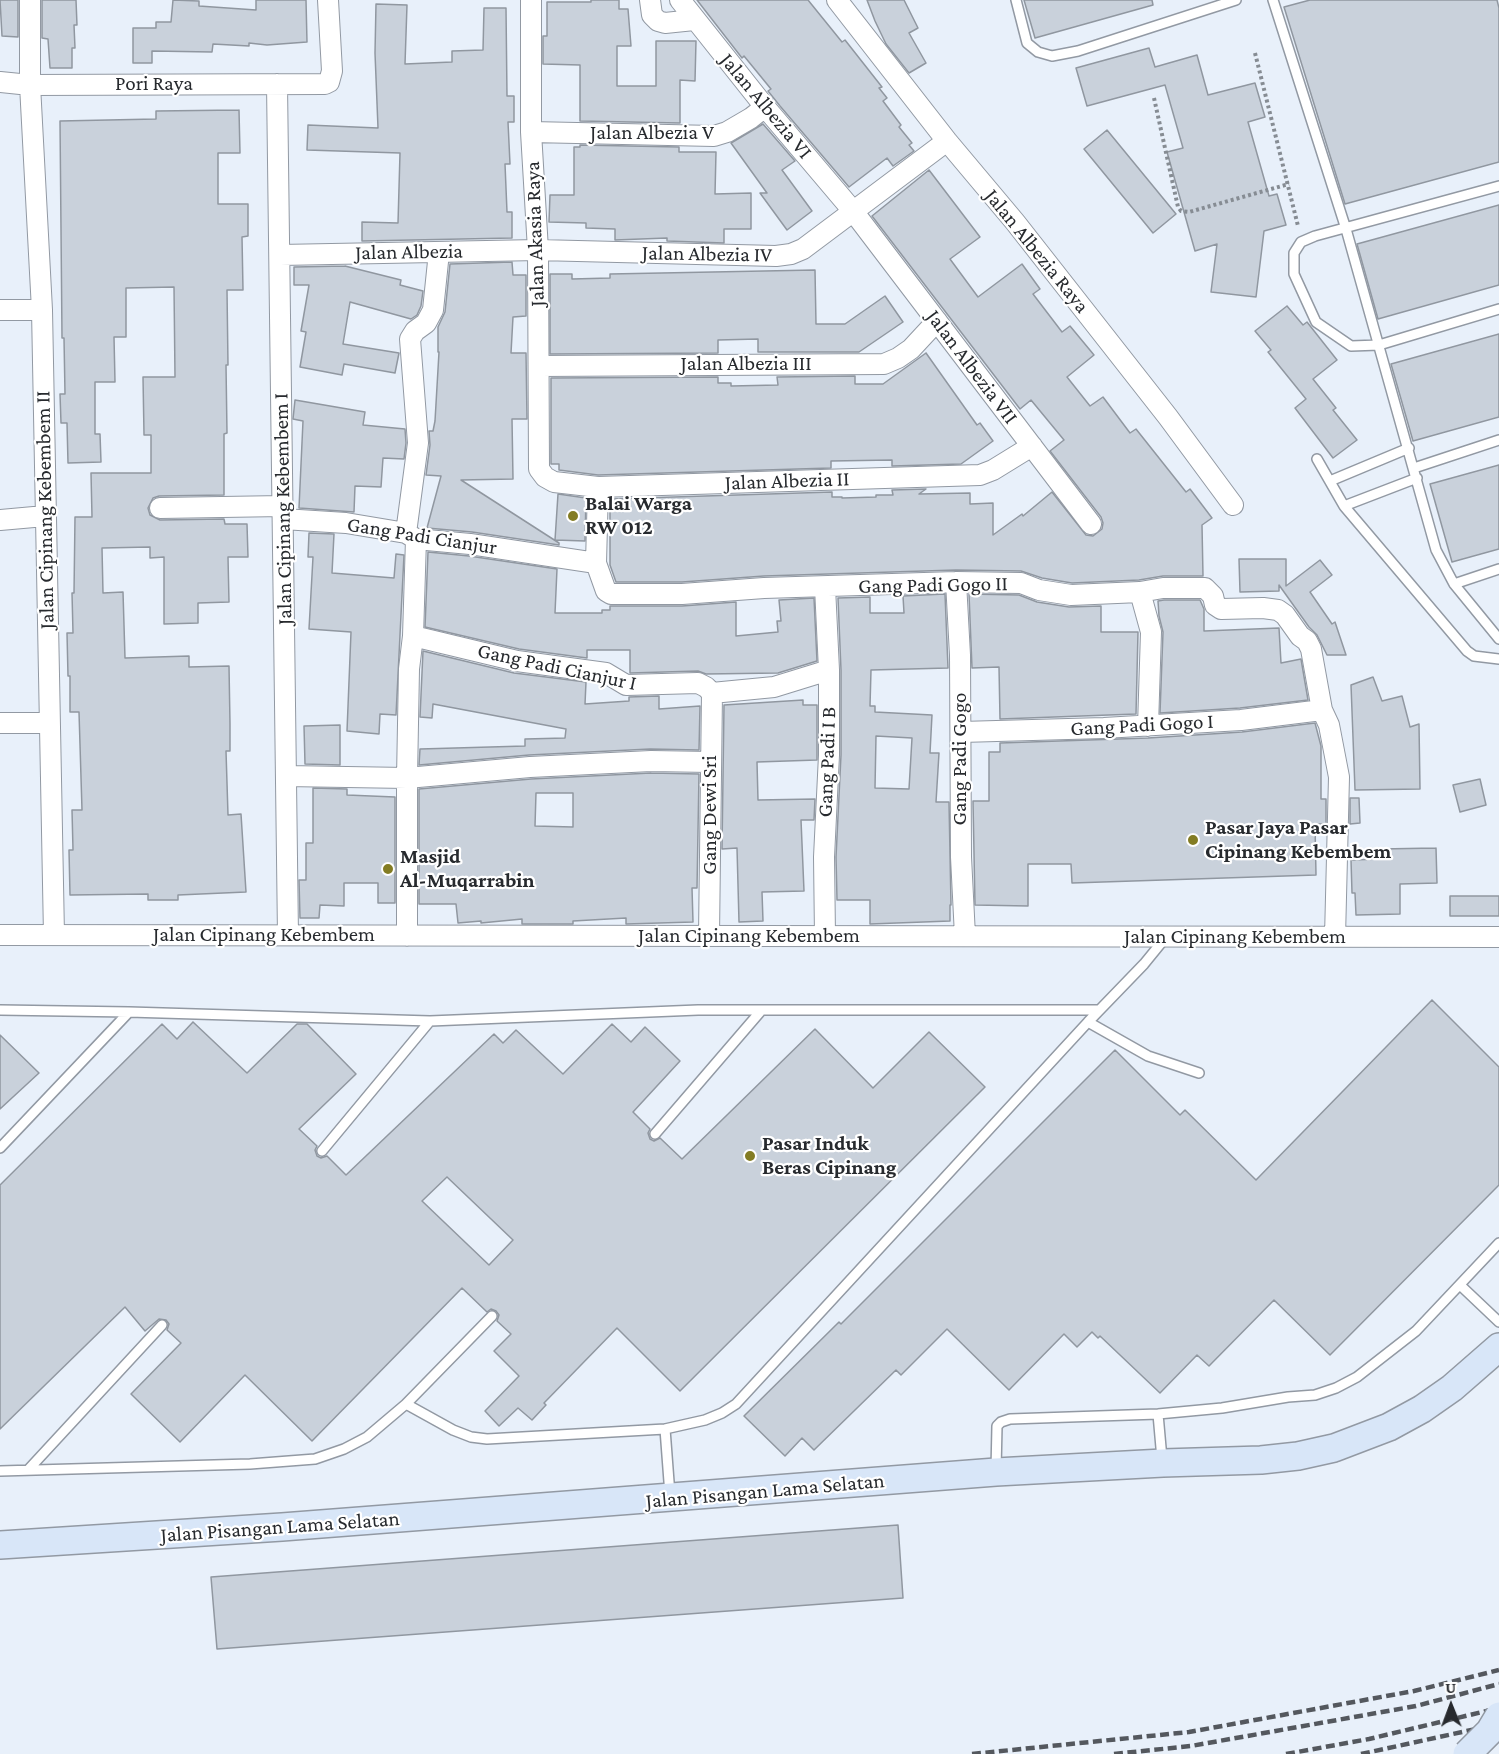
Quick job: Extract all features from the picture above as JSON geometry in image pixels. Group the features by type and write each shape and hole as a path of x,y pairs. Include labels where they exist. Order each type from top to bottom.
{"street":[{"name":"Jalan Cipinang Kebembem II","path":"30,0 30,78 42,310 54,935"},
{"path":"0,82 30,78 332,71 328,0"},
{"name":"Jalan Akasia Raya","path":"531,0 531,132 538,250 539,469"},
{"path":"651,0 652,15 658,21 665,23 694,20"},
{"name":"Jalan Albezia VI","path":"680,0 765,107 853,211"},
{"name":"Jalan Albezia Raya","path":"837,0 1168,417 1233,506"},
{"name":"Pori Raya","path":"30,78 325,84 329,81 332,71"},
{"name":"Jalan Cipinang Kebembem I","path":"277,84 288,935"},
{"name":"Jalan Albezia V","path":"531,132 714,136 728,132 765,107"},
{"name":"Jalan Albezia IV","path":"538,250 776,256 791,254 803,249 947,141"},
{"name":"Jalan Albezia VII","path":"853,211 1091,524"},
{"name":"Jalan Albezia","path":"280,255 538,250"},
{"path":"407,936 409,669 413,636 411,536 418,443 410,339 415,331 426,323 433,310 439,252"},
{"path":"0,310 42,310"},
{"name":"Jalan Albezia III","path":"539,366 884,363 898,358 911,349 937,321"},
{"name":"Jalan Albezia II","path":"539,469 545,477 554,482 598,487 980,475 1032,446"},
{"path":"596,563 598,487"},
{"name":"Gang Padi Cianjur","path":"160,508 283,513 411,536 596,563"},
{"path":"0,520 45,516"},
{"name":"Gang Padi Gogo II","path":"596,563 606,591 612,594 682,594 764,588 956,582 1021,583 1039,590 1071,595 1140,592 1163,588 1205,588 1210,591 1218,608 1263,608 1278,610 1285,615 1311,648 1322,710"},
{"name":"Gang Padi Gogo","path":"956,582 961,732 961,857 965,936"},
{"name":"Gang Padi I B","path":"825,587 829,670 829,755 824,857 825,936"},
{"path":"1140,592 1151,632 1148,726"},
{"name":"Gang Padi Cianjur I","path":"413,636 517,661 606,673 626,685 698,683 712,693 774,687 829,670"},
{"name":"Gang Dewi Sri","path":"709,936 712,693"},
{"path":"1322,710 1329,725 1339,777 1335,936"},
{"name":"Gang Padi Gogo I","path":"961,732 1148,726 1241,720 1322,710"},
{"path":"0,723 49,723"},
{"path":"286,776 407,778 530,767 651,760 710,762"},
{"name":"Jalan Cipinang Kebembem","path":"0,935 1499,937"},
{"name":"Jalan Pisangan Lama Selatan","path":"0,1545 670,1499 996,1472 1261,1460 1298,1456 1362,1439 1422,1409 1452,1388 1499,1347"},
{"path":"1467,1754 1490,1731 1499,1716"},
{"path":"1483,1754 1499,1733"}],"lane":[{"path":"1016,0 1027,43 1038,52 1052,56 1078,51 1236,0"},
{"path":"1273,0 1346,229 1436,550 1454,584 1499,639"},
{"path":"1499,186 1315,236 1301,242 1294,253 1294,274 1316,322 1351,346 1379,345 1499,309"},
{"path":"1414,468 1499,440"},
{"path":"1330,481 1409,448"},
{"path":"1317,459 1344,506 1467,651 1474,656 1499,659"},
{"path":"1344,506 1417,478"},
{"path":"1454,584 1499,569"},
{"path":"406,1404 453,1430 479,1438 499,1439 665,1428 705,1420 722,1413 736,1404 1144,964 1167,936"},
{"path":"0,1010 430,1021 698,1011 1099,1010"},
{"path":"0,1148 129,1012"},
{"path":"655,1134 760,1012"},
{"path":"322,1151 430,1021"},
{"path":"1088,1022 1148,1056 1199,1073"},
{"path":"996,1472 997,1426 1010,1419 1158,1414 1222,1408 1315,1395 1336,1388 1357,1377 1416,1331 1499,1243"},
{"path":"1460,1284 1499,1322"},
{"path":"0,1471 307,1460 328,1456 367,1437 406,1404 492,1316"},
{"path":"28,1470 162,1325"},
{"path":"1158,1414 1163,1463"},
{"path":"665,1428 670,1499"}],"path":[{"path":"1255,52 1289,184 1301,242"},
{"path":"1154,98 1178,207 1181,211 1189,212 1289,184"}],"building":[{"path":"0,0 18,0 18,37 2,36"},
{"path":"42,0 76,0 77,25 74,25 75,48 72,48 72,68 50,68 48,39 42,38"},
{"path":"173,0 199,1 199,6 256,10 256,0 306,0 307,42 267,45 249,43 249,46 213,44 212,52 152,51 152,63 133,63 133,28 156,28 156,22 171,22"},
{"path":"591,0 619,0 619,9 628,9 631,46 617,46 617,86 656,86 656,41 696,41 695,81 680,80 680,123 580,121 580,65 543,64 543,36 547,36 547,2 591,2"},
{"path":"697,0 808,0 842,42 845,40 882,87 879,88 887,98 883,101 901,125 899,127 912,143 909,145 914,151 893,166 887,158 849,187 780,106 768,91 771,89 744,56 742,58"},
{"path":"867,0 904,0 918,28 909,33 926,63 909,73 886,44"},
{"path":"1024,0 1152,0 1153,5 1035,38"},
{"path":"1310,0 1497,0 1499,8 1499,162 1345,204 1284,7"},
{"path":"376,4 407,5 405,64 452,62 452,51 483,50 484,8 506,8 507,96 514,96 514,122 508,122 510,164 505,164 507,212 512,212 512,238 362,241 362,222 398,223 400,153 307,150 308,125 378,128"},
{"path":"1149,48 1155,67 1197,55 1208,95 1255,83 1265,117 1248,122 1269,196 1277,194 1286,225 1264,231 1256,297 1211,292 1217,244 1195,251 1167,152 1183,148 1165,85 1087,106 1076,68"},
{"path":"239,110 240,153 218,153 218,204 248,204 248,236 242,237 243,290 227,290 228,365 226,365 227,433 224,434 224,495 159,496 153,498 148,508 150,515 160,520 224,519 225,524 247,524 248,557 228,557 229,602 198,603 198,623 164,624 164,557 150,558 150,547 102,548 103,593 123,592 125,658 189,656 189,667 229,666 230,751 226,751 228,815 241,814 246,892 178,895 178,900 148,900 148,894 70,895 69,850 73,850 72,810 82,810 79,712 70,712 70,676 68,676 67,633 73,633 75,517 92,517 91,473 151,473 151,435 144,435 143,377 175,377 174,287 126,288 126,337 114,337 115,382 95,382 95,434 100,434 101,462 68,463 67,423 61,423 60,394 65,394 64,338 62,338 60,121 156,119 156,111"},
{"path":"763,124 795,161 782,170 812,211 787,230 760,193 767,193 731,143"},
{"path":"1107,130 1176,214 1153,233 1084,149"},
{"path":"580,145 679,147 679,152 716,152 715,194 751,193 751,229 724,229 724,243 667,241 667,238 615,240 615,229 586,228 586,223 549,222 550,195 574,195 574,147 580,147"},
{"path":"929,170 980,237 950,259 978,297 1022,264 1040,289 1033,294 1062,332 1070,326 1094,355 1067,377 1090,406 1103,397 1130,433 1136,429 1186,492 1190,489 1212,518 1202,525 1203,576 1163,576 1139,580 1072,583 1042,578 1021,571 956,570 764,576 682,582 616,582 610,565 610,499 832,492 832,497 876,497 876,495 893,495 892,490 926,489 919,494 970,493 970,504 993,503 993,535 1022,514 1023,516 1052,492 1086,535 1093,536 1102,529 1101,517 1050,451 1064,440 1031,400 1020,409 872,216"},
{"path":"1499,205 1499,285 1378,319 1357,244"},
{"path":"512,262 513,275 526,275 526,316 513,317 511,353 526,353 527,419 512,419 513,479 461,480 559,545 427,528 441,476 426,475 430,445 429,431 433,431 435,421 438,327 445,312 450,264"},
{"path":"345,266 401,280 400,285 423,291 421,306 417,315 411,319 350,302 343,344 399,353 395,373 344,364 342,375 300,367 306,332 301,331 309,285 294,285 294,267"},
{"path":"815,270 816,324 845,324 885,296 903,322 859,352 758,352 758,339 718,340 718,353 550,354 550,274 572,274 572,279 610,278 610,274"},
{"path":"1287,306 1303,325 1307,322 1337,360 1313,379 1336,408 1333,410 1357,440 1333,458 1295,408 1306,399 1268,352 1271,350 1255,331"},
{"path":"1499,334 1499,417 1413,441 1391,364"},
{"path":"926,353 977,425 980,423 993,441 961,464 892,466 892,460 831,461 831,468 598,475 559,470 559,464 551,464 551,378 718,377 718,383 731,383 731,386 778,385 777,377 855,376 855,384 883,384"},
{"path":"295,400 365,412 363,425 405,429 404,459 383,458 381,487 355,486 354,512 299,508 303,421 293,419"},
{"path":"1499,465 1499,549 1452,562 1430,484"},
{"name":"Balai Warga RW 012","path":"558,494 586,498 585,541 555,540"},
{"path":"309,533 334,534 332,573 394,578 396,554 404,555 396,715 380,714 379,734 347,731 351,632 309,629 313,557 308,557"},
{"path":"428,552 557,569 555,613 602,613 602,610 610,610 610,606 682,606 736,602 736,636 778,632 777,621 781,621 779,600 814,598 817,661 778,673 706,674 698,671 630,673 630,650 587,650 587,658 519,649 425,627"},
{"path":"1239,559 1286,559 1286,586 1320,560 1332,575 1310,592 1332,624 1335,622 1346,655 1327,655 1317,635 1279,585 1279,591 1240,592"},
{"path":"945,594 948,668 871,670 870,706 875,706 875,712 932,715 930,753 939,753 936,802 949,802 950,921 870,924 870,900 837,900 836,857 841,755 838,598 870,597 870,613 904,613 903,596","holes":["876,736 912,738 909,789 875,788"]},
{"path":"969,594 1019,595 1037,602 1069,607 1101,606 1101,632 1138,632 1136,714 1000,719 999,667 972,668"},
{"path":"1200,600 1204,609 1204,631 1279,628 1281,663 1301,659 1308,700 1240,708 1160,713 1163,632 1158,601"},
{"path":"423,651 514,673 586,682 585,704 629,701 629,697 659,696 659,709 700,706 699,750 650,749 529,755 419,765 420,749 525,746 525,739 565,738 566,729 433,704 432,718 420,717"},
{"path":"1373,677 1382,701 1402,696 1410,727 1419,724 1420,789 1355,790 1351,685"},
{"path":"803,700 803,705 817,705 817,760 757,762 758,800 815,799 814,820 801,820 804,891 762,892 763,921 739,922 737,848 722,849 724,705"},
{"path":"1315,723 1321,746 1321,799 1326,799 1326,824 1315,824 1316,875 1072,883 1071,864 1028,864 1028,906 975,905 973,801 989,801 989,752 1000,752 1000,743 1148,738 1242,732"},
{"path":"340,725 340,765 305,764 304,726"},
{"path":"651,773 699,774 697,888 692,888 693,922 626,924 626,918 573,921 573,924 522,924 522,919 458,923 456,904 419,904 419,789 531,779","holes":["536,793 573,793 573,827 535,826"]},
{"path":"1480,779 1486,805 1460,812 1453,785"},
{"path":"313,788 347,789 347,795 395,797 395,903 378,903 378,883 344,883 344,906 320,905 319,918 300,918 299,880 306,880 306,843 313,843"},
{"path":"1350,798 1359,798 1360,823 1350,824"},
{"path":"1436,848 1437,883 1400,884 1400,914 1356,915 1355,893 1352,893 1351,860 1380,859 1380,849"},
{"path":"1450,896 1499,896 1499,916 1450,916"},
{"path":"1432,1000 1499,1067 1499,1185 1330,1355 1274,1300 1209,1366 1197,1355 1160,1393 1100,1336 1098,1338 1092,1332 1077,1347 1064,1334 1009,1390 947,1329 901,1375 896,1370 814,1450 802,1438 785,1456 744,1416 839,1322 841,1324 1115,1050 1180,1115 1185,1110 1256,1180"},
{"path":"193,1022 247,1073 297,1024 307,1024 356,1074 299,1129 317,1146 315,1150 317,1156 321,1158 327,1156 346,1175 494,1034 503,1043 516,1030 563,1074 612,1024 631,1042 645,1027 680,1061 633,1112 650,1129 648,1133 650,1139 654,1141 660,1138 682,1159 815,1029 873,1088 929,1032 985,1087 680,1391 617,1328 544,1403 546,1405 532,1420 518,1408 499,1426 485,1411 519,1376 494,1351 511,1334 497,1321 499,1315 496,1311 491,1309 487,1312 462,1288 312,1441 245,1375 180,1442 131,1394 181,1343 167,1330 169,1324 166,1320 159,1319 145,1331 125,1307 0,1429 0,1185 162,1024 177,1039","holes":["447,1177 513,1240 489,1265 422,1201"]},
{"path":"0,1035 39,1073 0,1109"},
{"path":"898,1525 903,1598 217,1649 211,1577"}],"railway":[{"path":"972,1754 1189,1732 1414,1691 1499,1670"},
{"path":"1114,1754 1191,1746 1416,1706 1499,1684"},
{"path":"1286,1754 1369,1739 1499,1708"},
{"path":"1361,1754 1499,1724"}],"place":[{"name":"Balai Warga RW 012","path":"573,516"},
{"name":"Pasar Jaya Pasar Cipinang Kebembem","path":"1193,840"},
{"name":"Masjid Al-Muqarrabin","path":"388,869"},
{"name":"Pasar Induk Beras Cipinang","path":"750,1156"}]}
